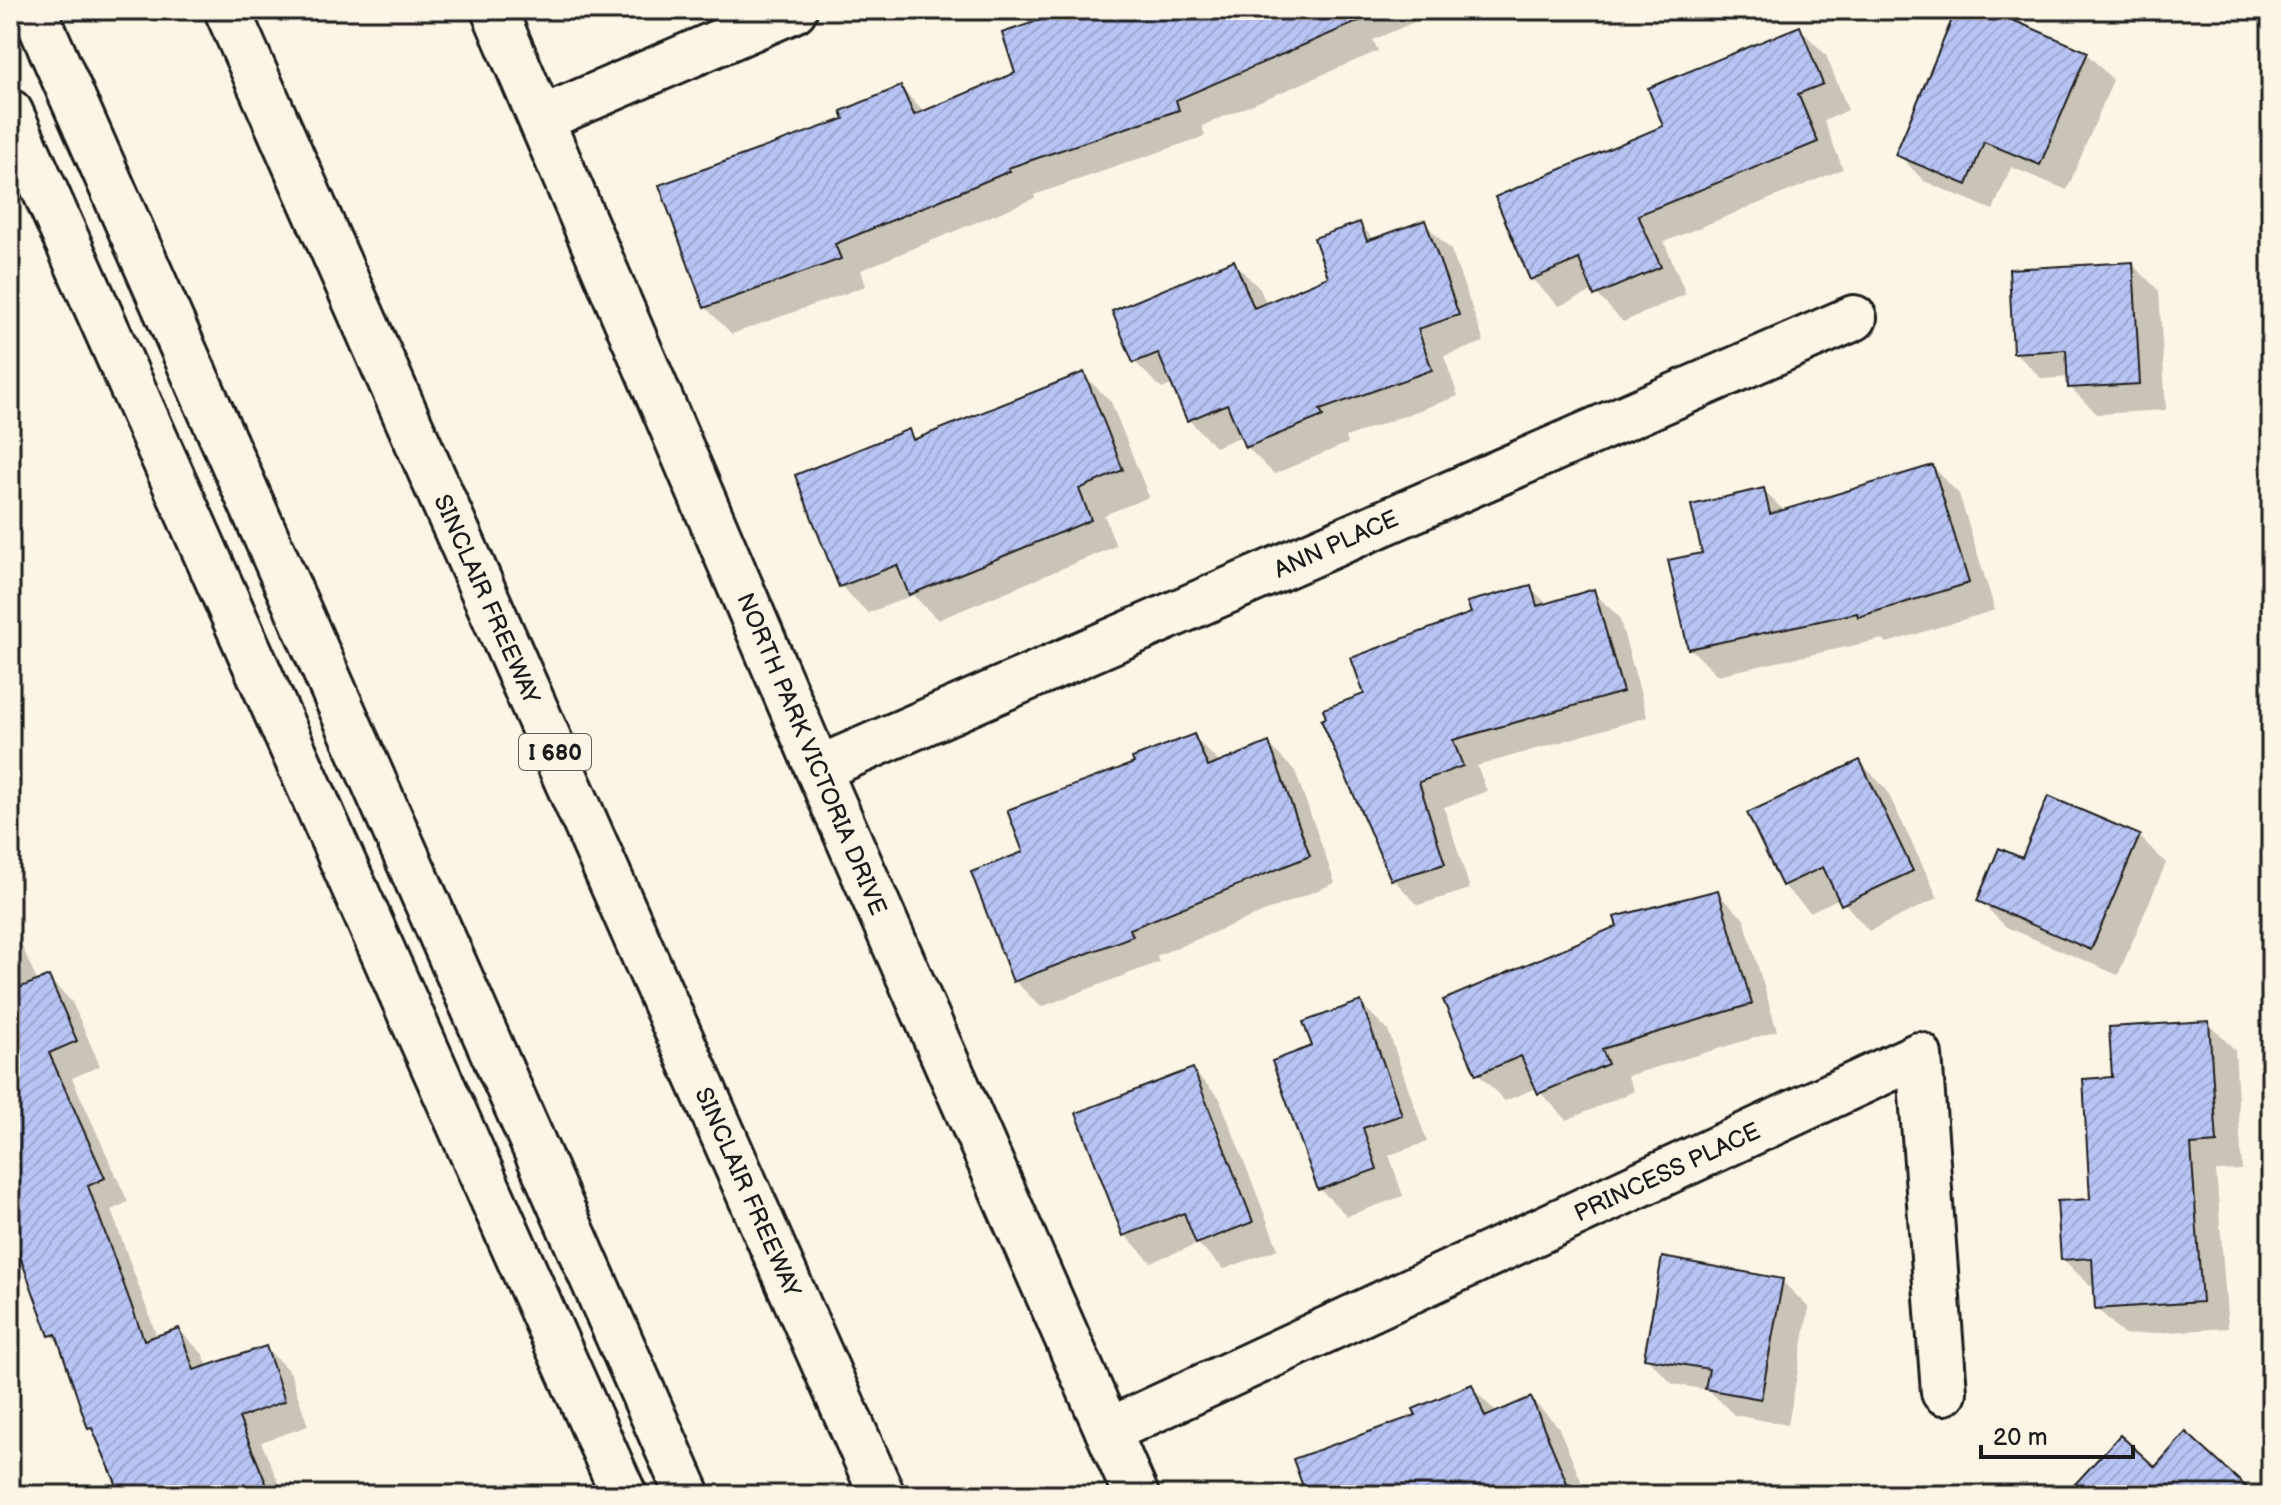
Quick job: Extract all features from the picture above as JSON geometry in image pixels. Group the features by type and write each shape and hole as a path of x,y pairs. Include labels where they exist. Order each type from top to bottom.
{"main road":[{"path":"34,10 688,1495"},
{"name":"SINCLAIR FREEWAY","path":"227,10 882,1495"},
{"name":"NORTH PARK VICTORIA DRIVE","path":"494,10 818,769 1136,1495"},
{"path":"541,119 794,10"},
{"path":"10,112 624,1495"},
{"name":"ANN PLACE","path":"818,769 1854,318"},
{"name":"PRINCESS PLACE","path":"1108,1431 1919,1055 1944,1392"}],"building":[{"path":"1070,10 1385,10 1176,100 1179,110 1008,168 1010,171 835,244 841,259 704,308 659,185 844,119 841,111 901,86 914,115 1015,73 1002,33"},
{"path":"1956,10 1989,10 2088,52 2040,165 1984,142 1967,185 1895,155"},
{"path":"1800,26 1823,84 1798,94 1818,142 1638,215 1661,267 1594,296 1579,259 1530,280 1495,197 1663,126 1648,88"},
{"path":"1425,220 1459,315 1418,329 1432,370 1320,410 1323,416 1245,448 1227,404 1187,421 1158,353 1133,363 1112,311 1234,260 1254,308 1328,277 1314,238 1360,222 1367,241"},
{"path":"2133,262 2140,384 2068,388 2066,350 2013,353 2009,269"},
{"path":"1084,372 1123,470 1079,489 1091,520 909,595 897,565 839,587 795,475 909,429 913,440"},
{"path":"1933,465 1969,583 1858,617 1857,613 1688,649 1668,560 1702,553 1691,505 1764,488 1770,514"},
{"path":"1531,585 1537,606 1594,589 1623,692 1453,740 1463,766 1419,782 1445,864 1391,880 1321,720 1326,718 1323,709 1364,694 1351,658 1471,613 1467,602"},
{"path":"1194,734 1208,767 1269,742 1310,856 1130,929 1133,936 1013,982 971,872 1023,852 1007,810 1134,763 1132,758"},
{"path":"1860,760 1913,871 1841,905 1823,867 1782,886 1747,813"},
{"path":"2048,796 2140,835 2091,950 1977,901 1999,848 2022,858"},
{"path":"1718,890 1752,1004 1602,1049 1608,1064 1538,1094 1521,1056 1476,1075 1443,1000 1617,926 1614,917"},
{"path":"10,968 19,988 49,976 77,1041 49,1053 105,1178 88,1186 144,1340 179,1328 194,1370 266,1346 285,1401 239,1418 271,1495 121,1495 92,1428 88,1429 56,1334 49,1336 10,1229"},
{"path":"1361,1001 1402,1115 1363,1128 1377,1169 1318,1190 1272,1061 1312,1046 1303,1022"},
{"path":"2209,1021 2217,1143 2191,1145 2202,1302 2095,1309 2092,1258 2061,1260 2057,1201 2090,1199 2083,1079 2112,1077 2109,1027"},
{"path":"1193,1068 1253,1222 1196,1244 1184,1213 1123,1236 1076,1113"},
{"path":"1662,1257 1783,1279 1761,1399 1705,1389 1709,1369 1644,1358"},
{"path":"1472,1384 1485,1417 1531,1397 1572,1495 1306,1495 1293,1459 1416,1415 1413,1409"},
{"path":"2186,1432 2255,1495 2065,1495 2120,1435 2155,1467"}]}
